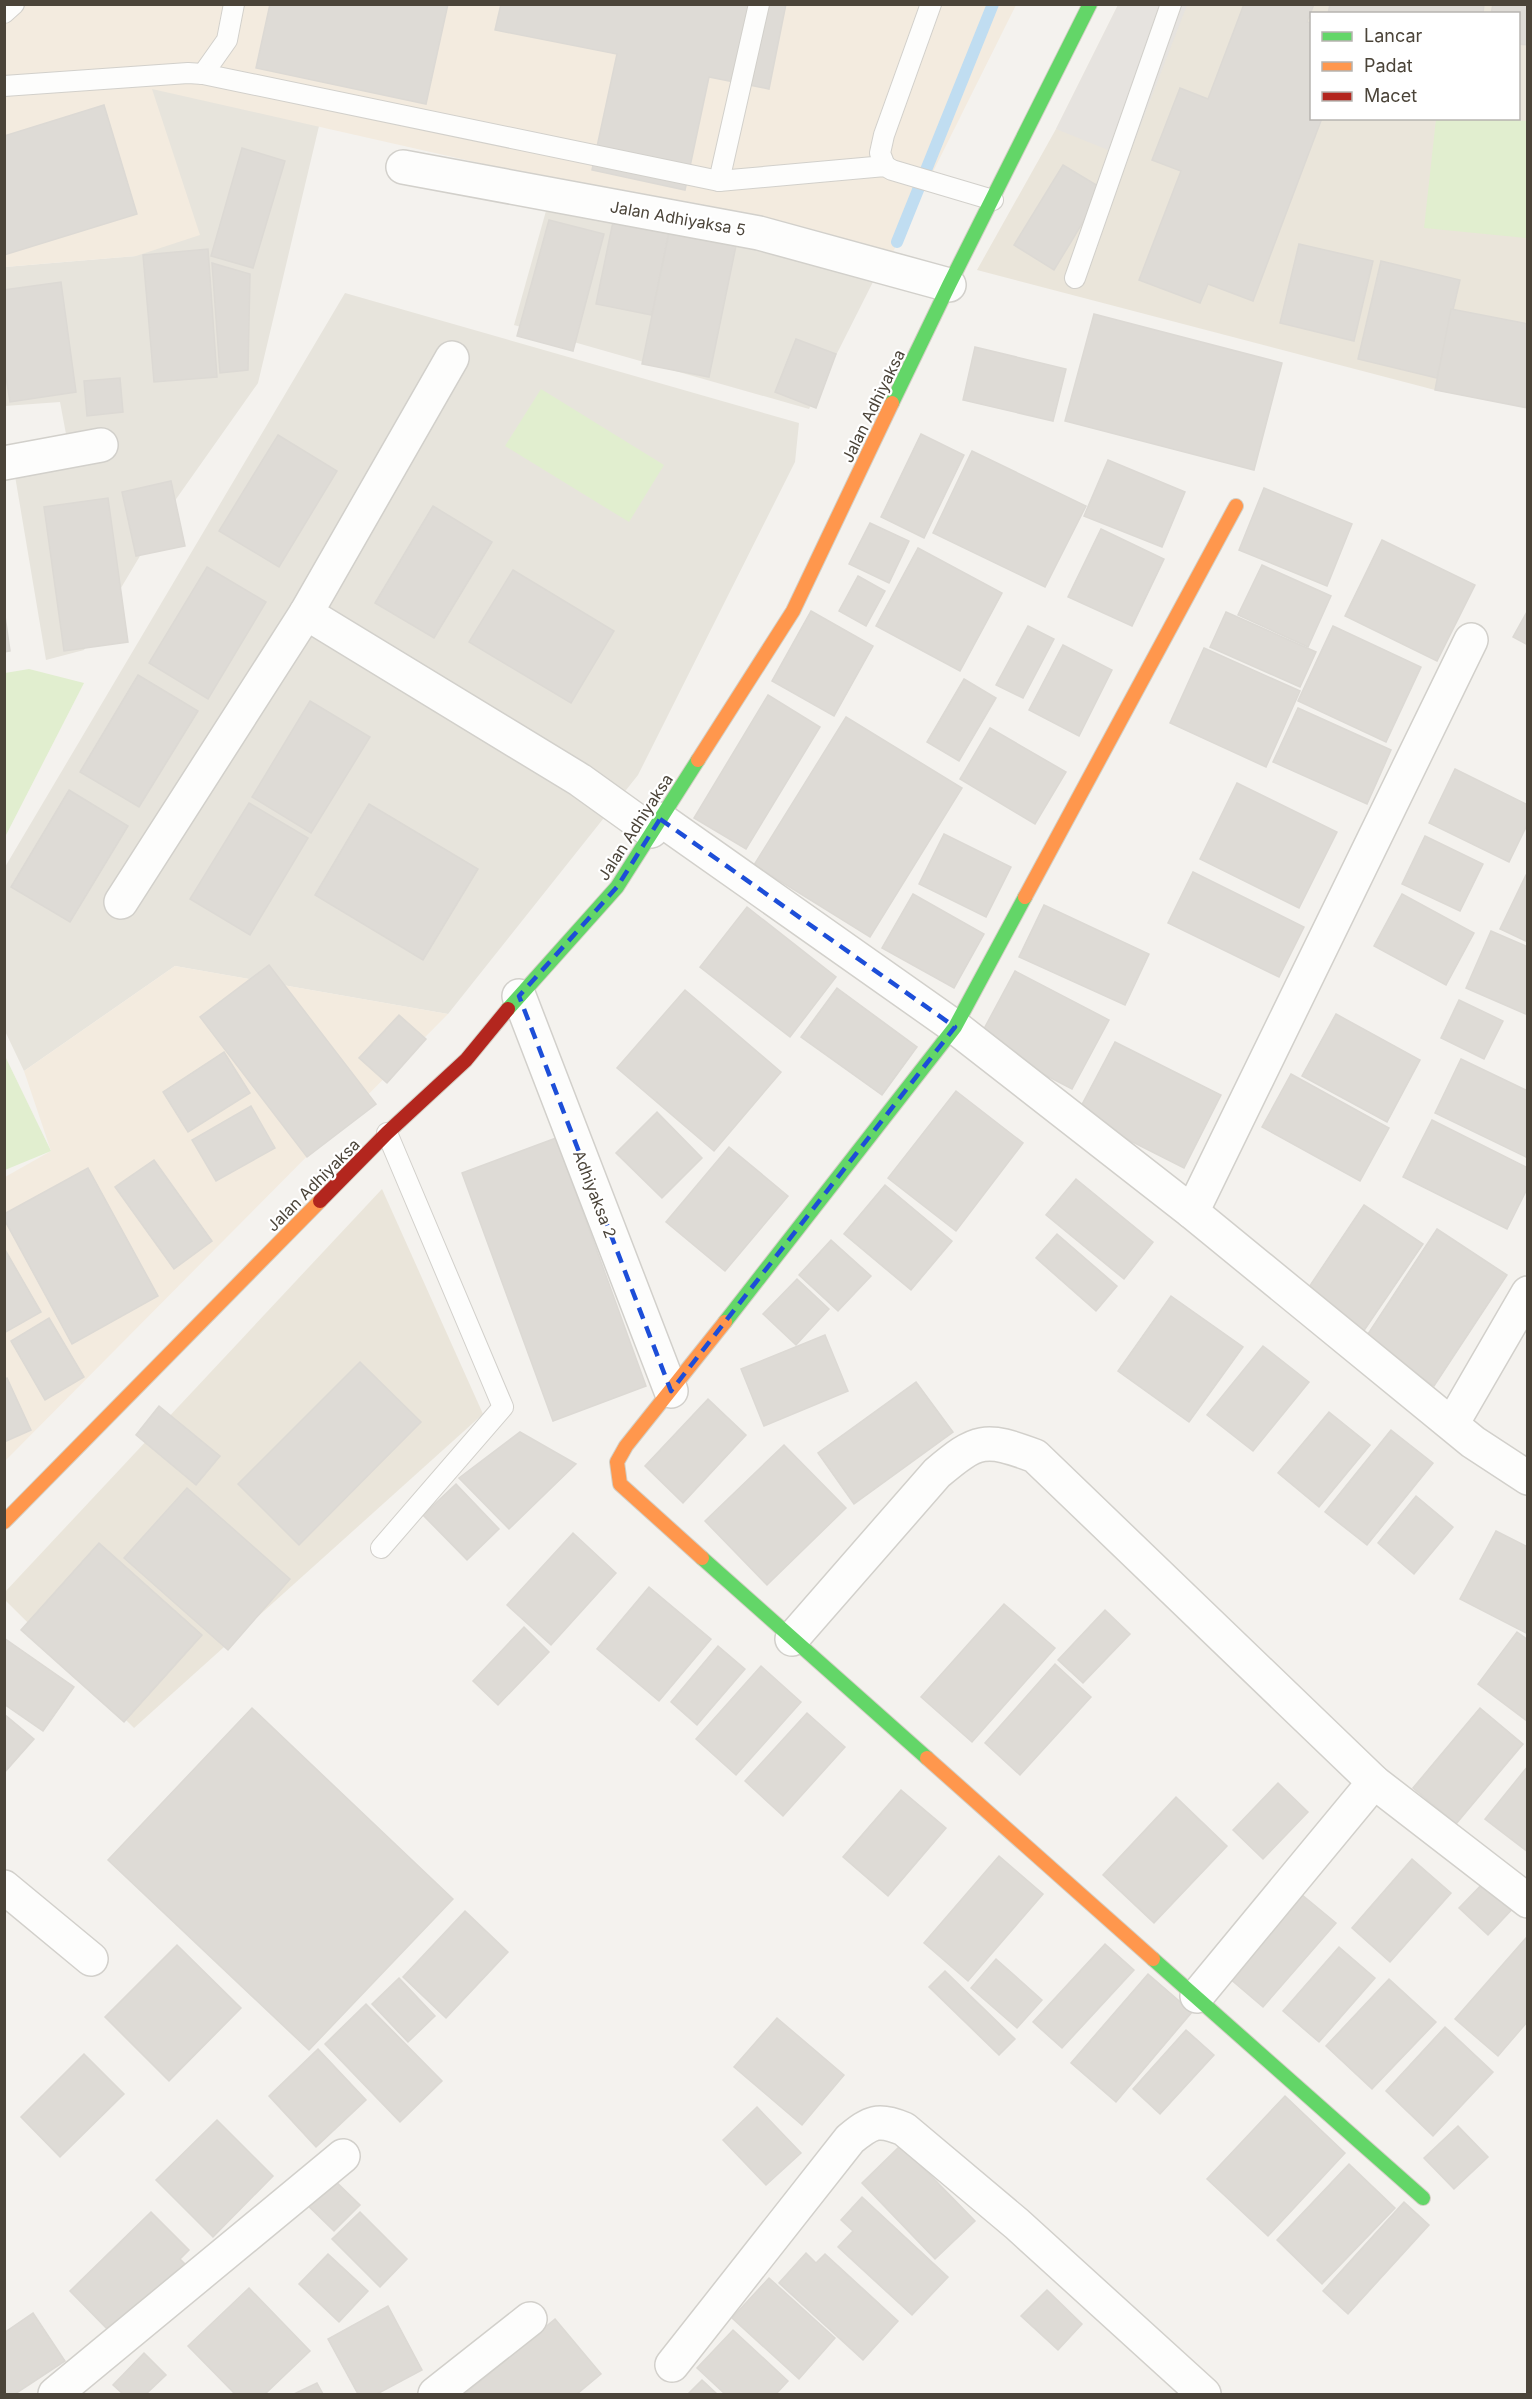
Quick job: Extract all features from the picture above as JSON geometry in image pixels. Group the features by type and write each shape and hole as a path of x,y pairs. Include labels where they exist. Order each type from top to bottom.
{"street":[{"name":"Jalan Adhiyaksa","path":"4,1522 387,1133 466,1060 519,996 618,887 793,611 950,285 1090,4"},
{"name":"Jalan Adhiyaksa 5","path":"403,167 759,233 950,285"},
{"path":"122,902 306,613 452,358"},
{"path":"4,463 101,445"},
{"path":"1236,506 955,1027 626,1446 617,1462 620,1484 1423,2198"},
{"path":"306,613 656,825 955,1027 1192,1212 1473,1442 1527,1478"},
{"path":"1192,1212 1472,640"},
{"name":"Adhiyaksa 2","path":"519,996 671,1391"},
{"path":"1452,1424 1527,1293"},
{"path":"792,1639 937,1473 959,1454 983,1443 1017,1449 1035,1456 1374,1782 1527,1901"},
{"path":"1197,1996 1374,1782"},
{"path":"4,1887 91,1959"},
{"path":"672,2365 850,2139 869,2124 888,2122 904,2129 1017,2224 1204,2394"},
{"path":"55,2394 343,2156"},
{"path":"435,2394 530,2319"}],"lane":[{"path":"4,13 14,4"},
{"path":"204,74 227,40 234,4"},
{"path":"719,181 759,4"},
{"path":"885,166 880,153 884,135 931,4"},
{"path":"1075,278 1171,4"},
{"path":"4,86 188,73 204,74 719,181 885,166 993,200"},
{"path":"381,1548 503,1407 387,1133"}],"highlighted area":[{"path":"660,819 955,1027 671,1391 519,996 617,887"}],"shaded area":[{"path":"5,5 1016,5 891,256 152,89 200,235 136,256 5,267"},
{"path":"1118,5 1527,5 1527,408 1435,390 977,270 1056,129"},
{"path":"1118,5 1187,5 1128,158 1056,129"},
{"path":"152,88 319,126 258,383 162,519 84,650 46,660 13,464 69,450 60,402 5,406 5,267 136,256"},
{"path":"553,186 878,272 809,409 514,325"},
{"path":"345,293 799,423 795,462 638,775 448,1014 175,966 24,1071 5,1031 5,867"},
{"path":"175,966 448,1014 5,1461 5,1177 51,1151 24,1071"},
{"path":"382,1189 483,1414 134,1728 5,1600 4,1593"}],"green space":[{"path":"1436,120 1527,121 1527,238 1424,228"},
{"path":"541,389 664,465 629,522 505,446"},
{"path":"29,669 84,683 5,837 5,673"},
{"path":"4,1054 51,1151 5,1170 4,1170"}],"building":[{"path":"270,4 448,4 426,104 256,68"},
{"path":"501,4 786,4 769,89 709,77 685,190 592,170 617,54 495,30"},
{"path":"1244,4 1314,4 1307,22 1310,23 1310,120 1321,120 1253,301 1208,284 1200,303 1139,280 1181,171 1152,160 1180,88 1208,99"},
{"path":"1330,4 1484,4 1483,12 1328,12"},
{"path":"1493,4 1528,4 1528,45 1520,44 1520,12 1491,12"},
{"path":"104,105 137,214 4,255 4,136"},
{"path":"242,148 285,161 253,268 211,256"},
{"path":"1063,165 1103,189 1054,270 1014,245"},
{"path":"615,212 671,223 652,315 596,304"},
{"path":"549,220 604,234 573,351 517,336"},
{"path":"671,223 738,236 709,377 642,364"},
{"path":"1299,244 1373,261 1354,341 1280,323"},
{"path":"208,249 217,377 154,382 143,255"},
{"path":"1381,261 1460,280 1437,378 1358,359"},
{"path":"212,263 250,274 248,370 220,373"},
{"path":"61,282 76,392 10,402 4,365 4,290"},
{"path":"1451,309 1528,324 1528,408 1435,390"},
{"path":"1094,314 1282,363 1254,470 1065,421"},
{"path":"796,339 836,354 816,408 775,392"},
{"path":"975,347 1066,369 1053,421 963,400"},
{"path":"120,378 123,412 87,416 84,381"},
{"path":"921,434 964,455 924,538 881,517"},
{"path":"278,435 337,471 279,567 219,531"},
{"path":"972,451 1086,506 1045,587 933,533"},
{"path":"1108,460 1185,492 1162,547 1084,516"},
{"path":"171,481 185,546 136,556 122,492"},
{"path":"1264,488 1352,524 1327,586 1239,550"},
{"path":"108,498 128,642 64,651 44,507"},
{"path":"433,506 492,542 434,638 375,603"},
{"path":"870,523 909,541 889,583 849,564"},
{"path":"1101,529 1164,559 1132,626 1068,597"},
{"path":"1382,540 1475,585 1437,661 1345,616"},
{"path":"918,548 1002,593 960,671 876,626"},
{"path":"1262,565 1331,596 1308,647 1238,615"},
{"path":"207,567 266,602 208,699 149,663"},
{"path":"513,570 614,631 571,703 469,642"},
{"path":"858,576 885,591 866,626 839,611"},
{"path":"4,609 10,651 4,652"},
{"path":"1528,610 1528,645 1513,637"},
{"path":"811,611 873,646 834,716 772,681"},
{"path":"1226,612 1316,652 1300,687 1210,647"},
{"path":"1028,626 1054,639 1023,698 996,685"},
{"path":"1333,626 1421,667 1386,742 1298,701"},
{"path":"1063,645 1112,670 1079,736 1029,710"},
{"path":"1204,648 1300,691 1266,767 1170,723"},
{"path":"138,675 198,711 139,807 80,772"},
{"path":"964,679 996,698 959,761 927,742"},
{"path":"768,695 820,727 746,849 694,818"},
{"path":"310,701 370,737 311,833 252,797"},
{"path":"1298,708 1391,750 1367,804 1273,762"},
{"path":"846,717 962,788 870,937 754,865"},
{"path":"990,728 1066,772 1035,824 960,779"},
{"path":"1455,769 1528,805 1528,823 1509,862 1429,823"},
{"path":"1237,783 1337,832 1299,908 1200,859"},
{"path":"69,790 128,826 70,922 11,887"},
{"path":"249,803 308,838 250,935 190,899"},
{"path":"369,804 478,869 423,960 315,895"},
{"path":"944,834 1011,867 986,917 919,884"},
{"path":"1425,836 1483,864 1460,911 1402,884"},
{"path":"1193,872 1304,927 1279,977 1168,923"},
{"path":"1528,875 1528,942 1500,929"},
{"path":"913,894 984,934 954,988 882,948"},
{"path":"1402,894 1474,933 1446,985 1374,946"},
{"path":"1044,905 1149,954 1125,1005 1019,957"},
{"path":"747,907 836,977 790,1037 700,967"},
{"path":"1491,931 1528,947 1528,1015 1466,988"},
{"path":"269,965 376,1104 307,1157 200,1017"},
{"path":"1015,971 1109,1020 1072,1089 978,1040"},
{"path":"837,988 917,1047 882,1095 801,1037"},
{"path":"685,990 781,1072 714,1151 617,1068"},
{"path":"1459,1000 1503,1021 1484,1059 1441,1038"},
{"path":"1336,1014 1420,1060 1387,1122 1302,1076"},
{"path":"399,1015 426,1039 387,1083 359,1058"},
{"path":"1115,1042 1221,1095 1184,1168 1077,1114"},
{"path":"224,1052 250,1093 188,1132 163,1092"},
{"path":"1461,1059 1528,1091 1528,1158 1435,1113"},
{"path":"1291,1074 1389,1128 1360,1181 1262,1127"},
{"path":"956,1091 1023,1143 956,1231 888,1178"},
{"path":"251,1106 275,1148 216,1181 192,1140"},
{"path":"657,1112 702,1158 662,1198 616,1153"},
{"path":"1432,1120 1528,1168 1528,1187 1507,1229 1403,1177"},
{"path":"556,1138 646,1386 553,1421 462,1173"},
{"path":"729,1147 788,1196 725,1271 666,1222"},
{"path":"154,1160 212,1241 174,1269 115,1187"},
{"path":"88,1168 158,1296 72,1344 4,1219 4,1214"},
{"path":"1076,1179 1153,1242 1124,1279 1046,1215"},
{"path":"885,1185 952,1241 911,1290 844,1234"},
{"path":"1364,1205 1423,1244 1361,1335 1303,1296"},
{"path":"1437,1229 1507,1275 1434,1386 1364,1340"},
{"path":"1057,1234 1117,1286 1096,1311 1036,1258"},
{"path":"831,1240 871,1276 838,1311 799,1275"},
{"path":"4,1248 41,1312 4,1333"},
{"path":"797,1279 829,1309 796,1345 763,1314"},
{"path":"1171,1296 1243,1347 1189,1422 1118,1371"},
{"path":"49,1318 84,1377 45,1400 11,1341"},
{"path":"825,1335 848,1391 764,1426 741,1369"},
{"path":"1263,1346 1309,1382 1253,1451 1207,1415"},
{"path":"360,1362 421,1422 299,1545 238,1484"},
{"path":"7,1378 31,1430 4,1442 4,1380"},
{"path":"916,1382 953,1432 854,1504 818,1453"},
{"path":"708,1399 746,1435 683,1503 645,1466"},
{"path":"159,1406 220,1456 196,1485 136,1435"},
{"path":"1329,1412 1370,1445 1319,1507 1278,1473"},
{"path":"1391,1430 1433,1463 1367,1545 1325,1512"},
{"path":"520,1432 576,1464 509,1529 459,1478"},
{"path":"784,1445 846,1508 767,1585 705,1521"},
{"path":"456,1484 499,1529 467,1560 423,1515"},
{"path":"187,1488 290,1579 228,1650 124,1558"},
{"path":"1416,1496 1453,1527 1414,1574 1378,1543"},
{"path":"1496,1531 1528,1547 1528,1634 1460,1599"},
{"path":"573,1533 616,1573 551,1645 507,1605"},
{"path":"99,1543 202,1635 124,1722 21,1630"},
{"path":"649,1587 711,1639 659,1701 597,1649"},
{"path":"1004,1604 1055,1648 972,1742 921,1697"},
{"path":"1105,1610 1130,1634 1083,1683 1058,1660"},
{"path":"524,1627 549,1652 498,1705 473,1681"},
{"path":"1517,1632 1528,1640 1527,1721 1478,1684"},
{"path":"4,1638 74,1687 43,1731 4,1704"},
{"path":"718,1646 745,1669 697,1725 671,1702"},
{"path":"1055,1664 1091,1697 1020,1775 985,1743"},
{"path":"761,1666 801,1702 736,1775 696,1739"},
{"path":"252,1708 453,1899 309,2050 108,1860"},
{"path":"1480,1708 1523,1744 1456,1824 1413,1788"},
{"path":"807,1713 845,1747 783,1816 745,1781"},
{"path":"4,1714 34,1739 4,1773"},
{"path":"1528,1766 1528,1852 1485,1819"},
{"path":"1278,1783 1308,1812 1263,1859 1233,1830"},
{"path":"901,1790 946,1828 888,1896 843,1857"},
{"path":"1176,1797 1227,1846 1154,1923 1103,1875"},
{"path":"999,1856 1043,1894 968,1981 924,1943"},
{"path":"1412,1859 1451,1893 1390,1962 1352,1928"},
{"path":"1487,1879 1516,1905 1488,1935 1459,1908"},
{"path":"1301,1894 1336,1923 1263,2007 1229,1978"},
{"path":"465,1911 508,1952 446,2018 403,1977"},
{"path":"1526,1938 1528,1939 1528,2021 1498,2056 1455,2019"},
{"path":"1105,1944 1134,1970 1062,2048 1033,2022"},
{"path":"177,1945 241,2008 169,2081 105,2017"},
{"path":"1339,1947 1375,1978 1319,2042 1283,2011"},
{"path":"996,1959 1042,2000 1017,2028 971,1988"},
{"path":"945,1971 1015,2039 999,2055 929,1987"},
{"path":"1148,1974 1192,2012 1116,2102 1071,2063"},
{"path":"399,1978 435,2016 408,2042 372,2004"},
{"path":"1389,1979 1436,2022 1372,2089 1326,2046"},
{"path":"366,2004 442,2081 400,2122 325,2044"},
{"path":"777,2018 844,2075 802,2125 734,2067"},
{"path":"1445,2027 1493,2072 1433,2136 1386,2091"},
{"path":"1186,2030 1214,2055 1160,2114 1133,2089"},
{"path":"318,2049 366,2100 316,2147 269,2096"},
{"path":"84,2054 124,2094 60,2157 21,2117"},
{"path":"1285,2096 1345,2153 1268,2236 1207,2179"},
{"path":"757,2107 801,2153 766,2185 723,2140"},
{"path":"217,2120 273,2176 213,2237 156,2180"},
{"path":"1458,2126 1488,2157 1454,2189 1424,2158"},
{"path":"901,2145 975,2221 935,2259 862,2183"},
{"path":"1349,2164 1395,2208 1322,2284 1277,2240"},
{"path":"327,2173 360,2205 334,2231 301,2199"},
{"path":"862,2197 948,2277 912,2315 838,2247 853,2231 841,2220"},
{"path":"1404,2202 1429,2225 1348,2314 1323,2291"},
{"path":"151,2212 189,2250 180,2259 190,2269 112,2334 70,2291"},
{"path":"360,2212 407,2259 380,2287 332,2239"},
{"path":"806,2253 816,2263 825,2254 898,2321 863,2360 779,2283"},
{"path":"328,2254 368,2291 339,2322 299,2284"},
{"path":"769,2278 835,2338 799,2379 732,2318"},
{"path":"249,2288 310,2351 265,2394 235,2394 188,2346"},
{"path":"1047,2290 1082,2324 1058,2350 1021,2316"},
{"path":"388,2306 422,2370 377,2394 358,2394 328,2339"},
{"path":"33,2313 65,2361 15,2394 4,2394 4,2333"},
{"path":"555,2319 601,2374 577,2394 466,2393"},
{"path":"733,2330 788,2381 776,2394 725,2394 697,2368"},
{"path":"144,2353 166,2375 146,2394 123,2394 113,2385"},
{"path":"702,2380 717,2394 688,2394"},
{"path":"317,2383 323,2394 294,2394"}],"waterway":[{"path":"897,242 993,4"}],"traffic: fast":[{"path":"892,403 1090,4"},
{"path":"508,1009 617,887 698,760"},
{"path":"725,1322 955,1027 1025,897"},
{"path":"702,1558 927,1758"},
{"path":"1153,1959 1423,2198"}],"traffic: slow":[{"path":"698,760 793,611 892,403"},
{"path":"1025,897 1236,506"},
{"path":"4,1522 320,1201"},
{"path":"702,1558 620,1484 617,1462 626,1446 725,1322"},
{"path":"927,1758 1153,1959"}],"traffic: jam":[{"path":"320,1201 387,1133 466,1060 508,1009"}]}
